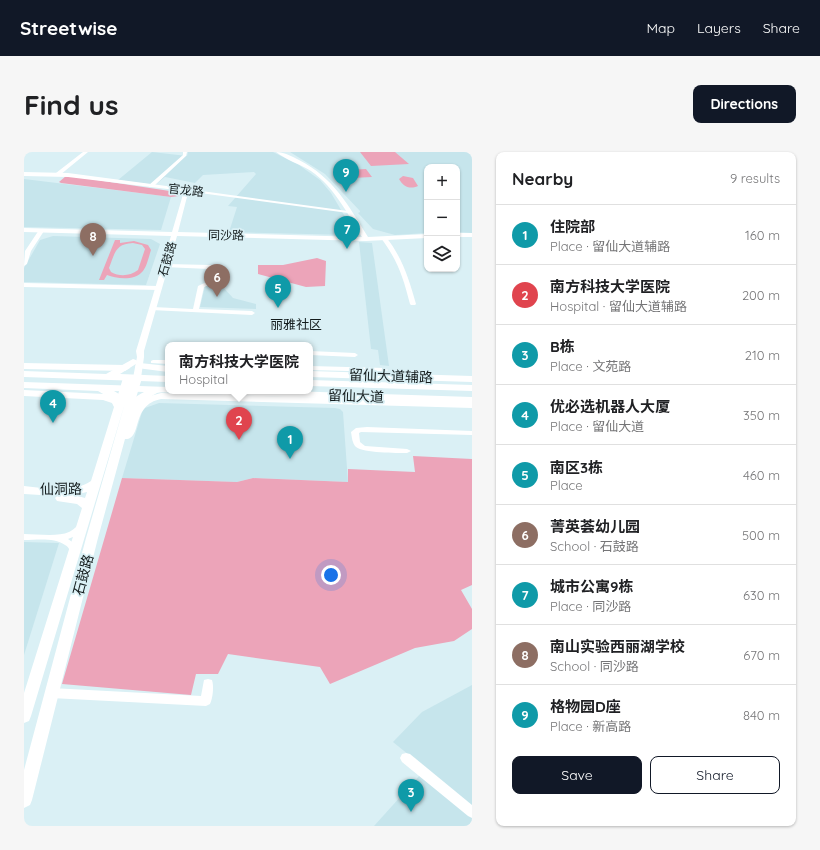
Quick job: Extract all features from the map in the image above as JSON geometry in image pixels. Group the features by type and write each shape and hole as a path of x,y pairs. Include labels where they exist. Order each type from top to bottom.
{"main road":[{"path":"24,366 165,376"},
{"path":"24,366 56,375"},
{"path":"24,374 99,377 133,374 165,389"},
{"path":"93,388 133,374"},
{"name":"石鼓路","path":"24,716 96,484 124,407 133,374"},
{"name":"留仙大道辅路","path":"313,374 472,379"},
{"name":"留仙大道","path":"313,383 472,388"},
{"path":"24,385 93,388 105,390 112,393 124,407"},
{"path":"24,388 48,386"},
{"path":"124,407 144,395 165,390"},
{"path":"24,394 104,397 115,401 124,407"},
{"path":"216,394 231,398"},
{"name":"留仙大道","path":"293,394 472,400"},
{"name":"留仙大道辅路","path":"120,441 129,435 138,407 148,398 161,396 472,405"},
{"name":"石鼓路","path":"24,800 51,693 120,441 124,407"},
{"name":"仙洞路","path":"24,490 77,492 86,490 96,484"},
{"name":"仙洞路","path":"24,497 75,499 84,502 89,507"}],"street":[{"path":"58,174 86,152"},
{"path":"150,186 185,156 185,152"},
{"path":"278,152 302,164 324,180 336,193 366,239"},
{"name":"官龙路","path":"24,174 58,174 348,212"},
{"name":"石鼓路","path":"133,374 141,354 140,351 187,190"},
{"name":"同沙路","path":"24,230 366,239 424,236"},
{"path":"24,264 28,251 41,230"},
{"path":"460,235 472,235"},
{"path":"384,238 395,252 404,269 413,304"},
{"path":"166,266 210,267 216,269 214,281 201,286 196,311"},
{"path":"24,285 159,288"},
{"path":"153,309 252,313"},
{"path":"313,353 355,355"},
{"path":"153,362 165,362"},
{"path":"313,368 385,370"},
{"path":"407,450 364,448 358,446 356,444 355,432 367,429 472,433"},
{"path":"24,537 58,538 73,534 84,524"},
{"path":"58,538 71,543 75,553"},
{"path":"51,693 206,701 208,683"},
{"path":"406,758 472,812"}],"shaded area":[{"path":"152,152 187,156 188,152 273,152 299,165 320,180 331,193 354,232 349,235 229,232 237,207 228,206 256,174 254,172 203,175 195,183 165,177 155,185 118,180"},
{"path":"290,152 472,152 472,233 460,232 460,164 424,164 424,233 395,235 373,229 358,213 360,211 325,174"},
{"path":"360,152 395,152 409,164 371,166"},
{"path":"366,169 372,177 352,178 347,170"},
{"path":"66,176 183,193 179,196 171,197 59,182"},
{"path":"403,176 413,178 418,186 412,188 402,184 399,179"},
{"path":"24,179 171,197 161,230 24,227"},
{"path":"53,236 151,239 160,244 146,285 24,282 24,268 40,240"},
{"path":"115,240 120,240 120,243 134,241 148,245 151,250 146,266 140,274 131,278 107,275 104,280 99,280","holes":["133,243 142,245 145,249 138,270 132,274 125,275 118,275 111,272 109,268 114,254 119,247"]},
{"path":"359,242 372,243 389,366 380,365 378,350 371,349"},
{"path":"317,258 326,261 325,286 306,287 258,274 258,265 283,265"},
{"path":"205,286 222,286 233,298 256,304 256,309 200,307"},
{"path":"159,403 340,409 343,412 348,482 253,478 237,482 122,478 142,412 145,408"},
{"path":"413,456 472,459 472,585 461,590 472,609 472,629 454,641 415,648 330,684 320,667 228,654 218,674 196,674 191,695 62,684 122,478 237,482 253,478 348,482 348,469 415,472"},
{"path":"24,542 59,543 24,655"},
{"path":"472,685 472,806 393,742 422,712"},
{"path":"420,775 472,817 472,826 374,826"}],"place":[{"name":"格物园D座","path":"346,192"},
{"name":"城市公寓9栋","path":"347,249"},
{"name":"南山实验西丽湖学校","path":"93,256"},
{"name":"菁英荟幼儿园","path":"217,297"},
{"name":"南区3栋","path":"278,308"},
{"name":"优必选机器人大厦","path":"53,423"},
{"name":"南方科技大学医院","path":"239,440"},
{"name":"住院部","path":"290,459"},
{"name":"B栋","path":"411,812"}],"district":[{"name":"丽雅社区","path":"296,324"}]}
